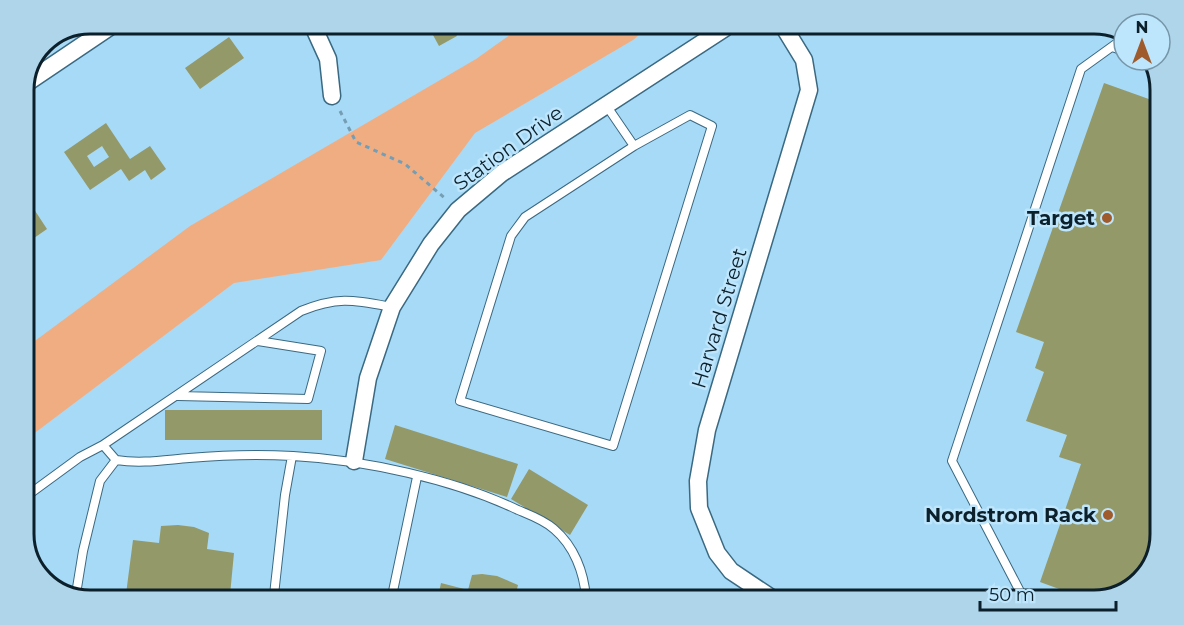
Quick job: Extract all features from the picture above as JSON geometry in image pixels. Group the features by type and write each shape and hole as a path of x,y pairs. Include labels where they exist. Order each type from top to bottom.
{"street":[{"path":"36,77 99,34"},
{"path":"317,34 328,59 332,96"},
{"name":"Station Drive","path":"354,461 368,378 392,307 431,244 458,210 502,173 716,34"},
{"name":"Harvard Street","path":"758,590 730,571 717,553 703,522 697,495 707,430 809,90 804,60 788,34"}],"lane":[{"path":"1019,590 952,461 1082,69 1112,47"},
{"path":"606,105 634,146"},
{"path":"690,116 712,126 613,446 460,401 512,236 525,218 634,146 690,116"},
{"path":"35,490 301,311 324,302 348,299 392,307"},
{"path":"177,396 308,399 321,351 258,341"},
{"path":"103,445 116,460 135,463 190,458 292,456 354,461 474,492 540,520 555,530 573,551 582,572 585,590"},
{"path":"275,590 285,495 292,456"},
{"path":"77,589 82,551 100,481 116,460"},
{"path":"393,590 417,477"}],"path":[{"path":"332,96 356,142 405,164 458,210"}],"shaded area":[{"path":"511,34 640,34 475,133 381,260 234,283 35,433 35,341 190,226 476,59"}],"building":[{"path":"432,34 456,34 457,36 439,46"},
{"path":"229,37 244,58 200,89 185,68"},
{"name":"Target","path":"1104,83 1149,99 1150,535 1148,549 1136,572 1112,588 1062,590 1040,582 1081,464 1059,457 1067,435 1026,421 1044,372 1035,368 1044,342 1016,332"},
{"path":"106,123 130,159 150,146 166,169 151,180 145,170 129,181 121,169 90,190 64,152","holes":["102,146 109,157 94,167 87,156"]},
{"path":"35,211 47,229 35,237"},
{"path":"165,410 322,410 322,440 165,440"},
{"path":"395,425 518,464 507,497 385,459"},
{"path":"529,469 588,505 570,535 511,499"},
{"path":"161,526 194,527 209,533 207,549 234,553 230,590 127,590 133,540 159,543"},
{"path":"472,575 497,576 518,585 517,590 468,590"},
{"path":"441,583 468,590 440,590"}],"place":[{"name":"Target","path":"1107,218"},
{"name":"Nordstrom Rack","path":"1108,515"}]}
